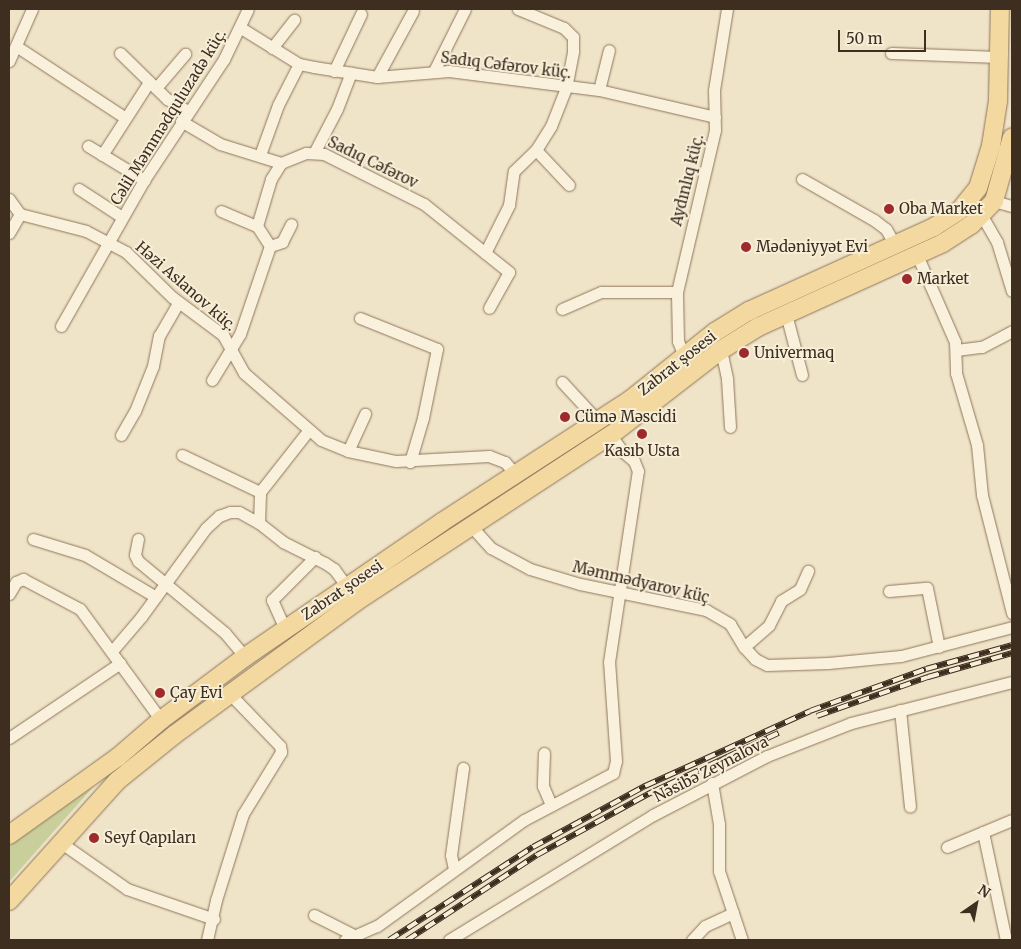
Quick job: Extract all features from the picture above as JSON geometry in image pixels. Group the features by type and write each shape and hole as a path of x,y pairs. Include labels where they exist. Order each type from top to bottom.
{"main road":[{"name":"Zabrat şosesi","path":"9,836 118,756 161,720 245,657 516,474 599,422 684,356 749,311 949,219 978,188 996,121 1000,9"},
{"name":"Zabrat şosesi","path":"9,901 60,842 117,781 229,693 357,600 611,435 721,350 786,314 918,255 957,235 982,216 994,201 1012,137"},
{"path":"516,474 525,491"}],"street":[{"path":"9,61 32,9"},
{"name":"Cəlil Məmmədquluzadə küç.","path":"62,326 144,180 188,110 224,59 241,28 248,9"},
{"path":"434,72 465,9"},
{"path":"485,253 509,205 514,171 536,150 551,126 566,88 573,37 564,28 518,9"},
{"name":"Aydınlıq küç.","path":"684,356 678,341 677,292 715,130 714,90 727,9"},
{"path":"377,77 413,11"},
{"path":"334,71 361,14"},
{"path":"272,48 294,20"},
{"name":"Sadıq Cəfərov küç.","path":"241,28 299,64 334,71 377,77 434,72 566,88 598,90 715,117"},
{"path":"16,46 124,117"},
{"path":"598,90 609,50"},
{"path":"120,53 167,100 188,110"},
{"path":"891,53 999,57"},
{"path":"102,155 124,117 152,85 184,54"},
{"path":"260,155 278,105 299,64"},
{"path":"315,151 337,109 351,73"},
{"path":"181,121 220,144 281,163 271,179 257,226"},
{"path":"88,146 144,180"},
{"path":"536,150 569,184"},
{"name":"Sadıq Cəfərov","path":"281,163 315,151 424,204 509,272 489,308"},
{"path":"802,179 874,220 886,230 895,245"},
{"path":"79,189 122,217"},
{"path":"9,199 20,214 9,233"},
{"path":"994,201 1012,206"},
{"path":"222,210 257,226 270,246"},
{"name":"Həzi Aslanov küç.","path":"20,214 86,231 110,241 138,262 179,302 223,335 244,372 308,431 348,451 410,462 489,456 505,462 516,474"},
{"path":"982,216 995,237 1012,291"},
{"path":"270,246 282,242 291,224"},
{"path":"212,380 232,348 270,246"},
{"path":"918,255 951,330 956,350 956,373 979,456 982,495 1012,613"},
{"path":"562,310 601,292 677,292"},
{"path":"121,435 142,393 159,336 179,302"},
{"path":"786,314 802,374"},
{"path":"360,318 437,349 410,462"},
{"path":"956,350 982,347 1012,330"},
{"path":"721,350 727,379 730,427"},
{"path":"562,382 599,422"},
{"path":"348,451 365,414"},
{"path":"259,523 260,492 308,431"},
{"path":"314,915 350,938 372,929 524,820 608,777 615,767 609,682 618,592 638,471 634,461 622,451 611,435"},
{"path":"182,455 260,492"},
{"path":"112,650 156,596 164,582 219,516 239,512 259,523 282,542 334,569 347,587"},
{"name":"Məmmədyarov küç","path":"471,526 491,548 530,569 618,592 706,610 730,624 744,647 756,659 767,665 873,660 939,647 968,636 1012,626"},
{"path":"33,539 85,555 156,596"},
{"path":"138,539 135,555 138,561 225,633 245,657"},
{"path":"285,629 272,600 314,557"},
{"path":"744,647 769,625 782,601 800,589 808,570"},
{"path":"9,594 16,582 23,579 74,604 112,650 161,720"},
{"path":"889,591 927,588 939,647"},
{"path":"9,738 120,663"},
{"name":"Nəsibə Zeynalova","path":"449,940 653,815 712,783 822,732 1012,682"},
{"path":"207,940 214,919 216,900 243,814 281,752 280,746 229,693"},
{"path":"900,710 910,806"},
{"path":"544,753 543,786 551,805"},
{"path":"454,869 451,855 463,768"},
{"path":"712,783 719,824 719,871 742,940"},
{"path":"947,847 1012,820"},
{"path":"983,832 1006,940"},
{"path":"60,842 127,890 214,919"},
{"path":"692,940 705,926 733,913"}],"green space":[{"path":"94,786 9,882 9,846"}],"railway":[{"path":"389,940 533,847 645,786 810,711 926,669 1012,645"},
{"path":"817,716 928,677 1012,653"},
{"path":"407,940 537,855 648,794 778,733"}],"place":[{"name":"Oba Market","path":"889,209"},
{"name":"Mədəniyyət Evi","path":"746,247"},
{"name":"Market","path":"907,279"},
{"name":"Univermaq","path":"744,353"},
{"name":"Cümə Məscidi","path":"565,417"},
{"name":"Kasıb Usta","path":"642,434"},
{"name":"Çay Evi","path":"160,693"},
{"name":"Seyf Qapıları","path":"94,838"}]}
